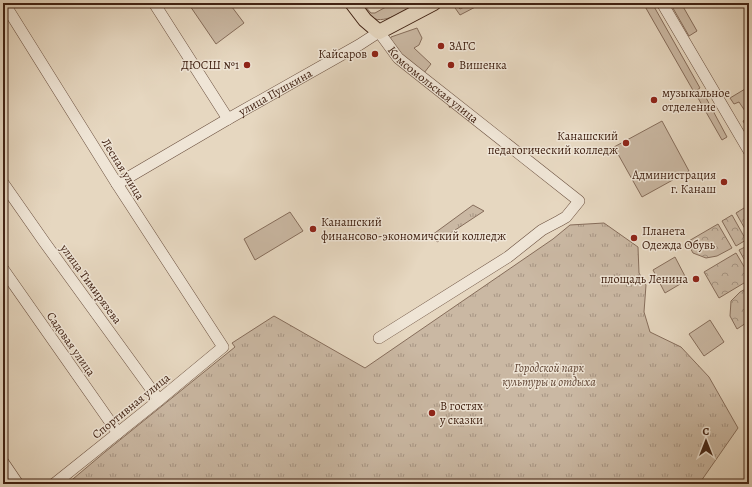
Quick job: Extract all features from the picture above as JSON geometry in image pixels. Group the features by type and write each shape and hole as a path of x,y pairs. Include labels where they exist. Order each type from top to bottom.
{"main road":[{"name":"Комсомольская улица","path":"352,3 365,20 379,32"},
{"name":"улица Пушкина","path":"379,32 434,3"}],"street":[{"name":"Лесная улица","path":"4,3 117,184 223,347"},
{"path":"154,3 228,118"},
{"path":"662,3 749,151"},
{"name":"улица Пушкина","path":"117,184 228,118 359,45 379,32"},
{"name":"Комсомольская улица","path":"379,32 398,58 579,201 566,217 542,230 508,257 379,338"},
{"name":"улица Тимирязева","path":"3,183 160,400"},
{"name":"Садовая улица","path":"3,269 118,433"},
{"name":"Спортивная улица","path":"54,484 160,400 223,347"},
{"path":"3,462 18,484"}],"green space":[{"path":"188,3 229,3 244,23 216,44"},
{"path":"360,3 362,3 371,13 375,13 393,3 418,3 401,13 387,19 380,20 369,16"},
{"path":"472,3 483,3 460,15 453,5 455,4 460,9"},
{"path":"643,3 652,3 700,88 694,92"},
{"path":"670,3 681,3 697,31 689,36"},
{"path":"417,28 422,38 419,45 414,48 431,64 424,73 389,45 391,37"},
{"path":"745,89 749,97 749,117 739,102 734,104 730,98"},
{"path":"704,94 727,137 722,140 698,98"},
{"path":"749,117 749,132 743,121"},
{"path":"662,121 689,171 642,197 614,147"},
{"path":"473,205 484,211 437,242 432,235"},
{"path":"744,208 749,217 749,236 736,213"},
{"path":"290,212 303,231 255,260 244,239"},
{"path":"732,215 746,240 736,246 722,221"},
{"name":"Городской парк культуры и отдыха","path":"604,223 638,247 639,273 646,285 644,312 650,332 681,347 709,377 738,428 699,484 67,484 235,347 232,343 274,316 365,368 553,239 570,225"},
{"path":"718,224 732,248 717,256 706,258 693,253 687,242"},
{"path":"749,245 749,268 739,250"},
{"path":"736,253 749,275 749,280 719,298 704,272"},
{"path":"675,257 687,280 665,293 653,270"},
{"path":"749,287 749,321 737,329 730,316 731,301 740,292"},
{"path":"710,320 724,342 704,356 689,334"}],"place":[{"name":"ЗАГС","path":"441,46"},
{"name":"Кайсаров","path":"375,54"},
{"name":"ДЮСШ №1","path":"247,65"},
{"name":"Вишенка","path":"451,65"},
{"name":"музыкальное отделение","path":"654,100"},
{"name":"Канашский педагогический колледж","path":"626,143"},
{"name":"Администрация г. Канаш","path":"724,182"},
{"name":"Канашский финансово-экономичский колледж","path":"313,229"},
{"name":"Планета Одежда Обувь","path":"634,238"},
{"name":"площадь Ленина","path":"696,279"},
{"name":"В гостях у сказки","path":"432,413"}]}
